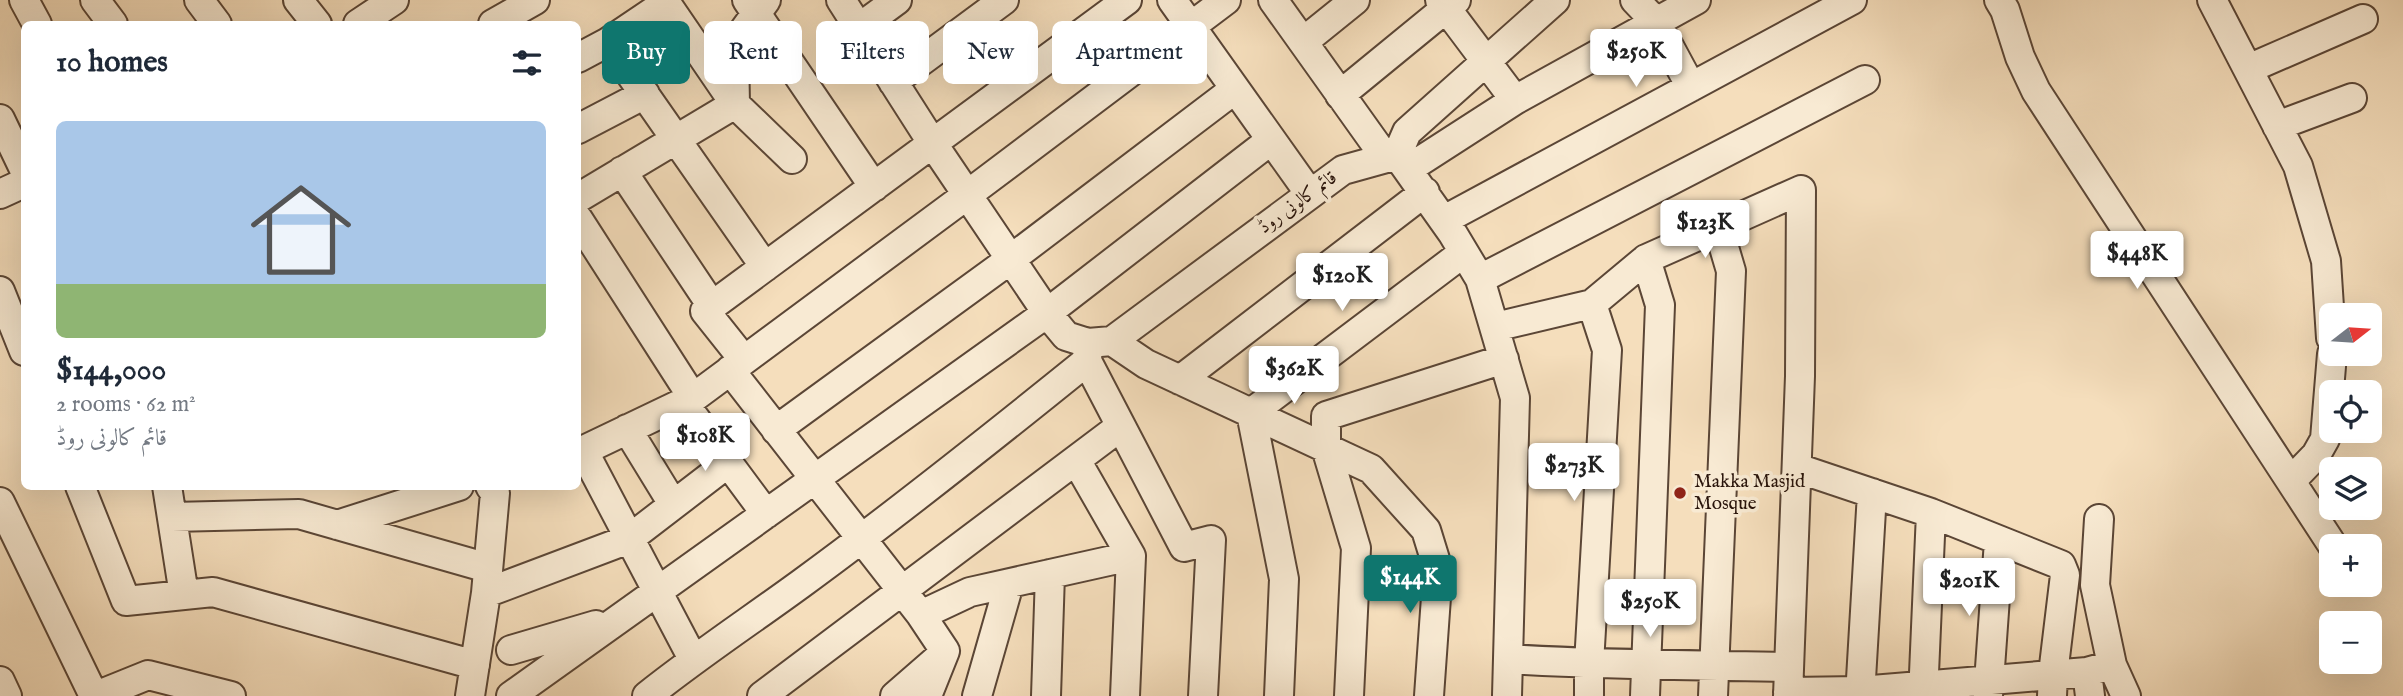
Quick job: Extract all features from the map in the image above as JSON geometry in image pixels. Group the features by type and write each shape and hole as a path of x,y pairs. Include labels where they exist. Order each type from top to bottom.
{"street":[{"path":"24,0 35,21"},
{"path":"94,0 111,21"},
{"path":"199,0 215,21"},
{"path":"298,0 315,21"},
{"path":"498,21 535,0"},
{"path":"841,0 854,21"},
{"path":"868,21 897,0"},
{"path":"929,55 1004,0"},
{"path":"946,651 921,615 776,430 705,311 1127,0"},
{"path":"1172,0 1187,21"},
{"path":"1198,21 1226,0"},
{"path":"1273,0 1340,95 1425,192 1480,279 1515,398 1507,696"},
{"path":"1303,43 1355,0"},
{"path":"1397,160 1407,132 1555,0"},
{"path":"1635,0 1656,22 1691,87"},
{"name":"قائم کالونی روڈ","path":"647,696 693,659 860,539 1096,348 1343,170 1397,160 1515,100 1696,0"},
{"path":"1444,220 1852,0"},
{"path":"1999,0 2036,91 2325,534"},
{"path":"362,21 390,1"},
{"path":"637,21 665,1 735,104 792,159"},
{"path":"1340,95 1447,3 1515,100"},
{"path":"2222,3 2248,69 2298,166 2326,261 2329,303"},
{"path":"756,5 874,187"},
{"path":"735,104 734,51 756,5"},
{"path":"2248,69 2363,19"},
{"path":"581,56 602,45"},
{"path":"1207,49 1310,194"},
{"path":"1480,279 1865,80"},
{"path":"638,84 765,267"},
{"path":"894,84 1047,313 1066,336 1146,364 1371,469 1426,530 1438,569 1429,696"},
{"path":"581,452 688,400 1114,84"},
{"path":"776,430 1011,259 1235,89"},
{"path":"581,127 645,94"},
{"path":"2277,126 2351,98"},
{"path":"581,196 735,104"},
{"path":"0,119 21,163"},
{"path":"511,696 1047,313 1271,140"},
{"path":"622,171 712,306"},
{"path":"0,194 21,184"},
{"path":"1495,327 1592,304 1646,259 1801,190 1800,376 1788,685"},
{"path":"1180,380 1425,192"},
{"path":"581,224 728,463 766,514"},
{"path":"1713,696 1731,271 1718,227"},
{"path":"1251,413 1463,253"},
{"path":"1645,696 1660,305 1646,259"},
{"path":"0,291 21,344"},
{"path":"1589,696 1607,350 1592,304"},
{"path":"1096,348 1121,426 1184,547 1211,540 1203,696"},
{"path":"1349,696 1356,548 1326,448 1326,416 1504,359"},
{"path":"2291,481 2316,455 2325,439 2331,366"},
{"path":"1251,413 1284,579 1279,696"},
{"path":"762,696 1121,426"},
{"path":"627,429 673,504"},
{"path":"581,454 693,659"},
{"path":"1076,460 1131,556 1125,696"},
{"path":"172,517 299,514 337,525 487,581 629,539 728,463"},
{"path":"1797,468 1931,513 2061,565 2066,575 2052,685"},
{"path":"82,490 126,601 213,592 475,666"},
{"path":"168,490 184,595"},
{"path":"337,525 446,490"},
{"path":"470,696 498,490"},
{"path":"1860,693 1872,493"},
{"path":"0,502 95,696 148,675 232,696"},
{"path":"1923,691 1931,513"},
{"path":"2096,678 2095,585 2099,519"},
{"path":"1988,688 1999,541"},
{"path":"921,615 970,592 1131,556"},
{"path":"1046,696 1050,574"},
{"path":"977,696 1009,584"},
{"path":"511,650 619,618"},
{"path":"895,696 946,651"},
{"path":"927,696 946,651"},
{"path":"1509,659 1589,664 1714,665 1788,685 1860,693 2052,685 2096,678 2126,696"},
{"path":"0,681 7,696"}],"place":[{"name":"Makka Masjid Mosque","path":"1680,493"}]}
